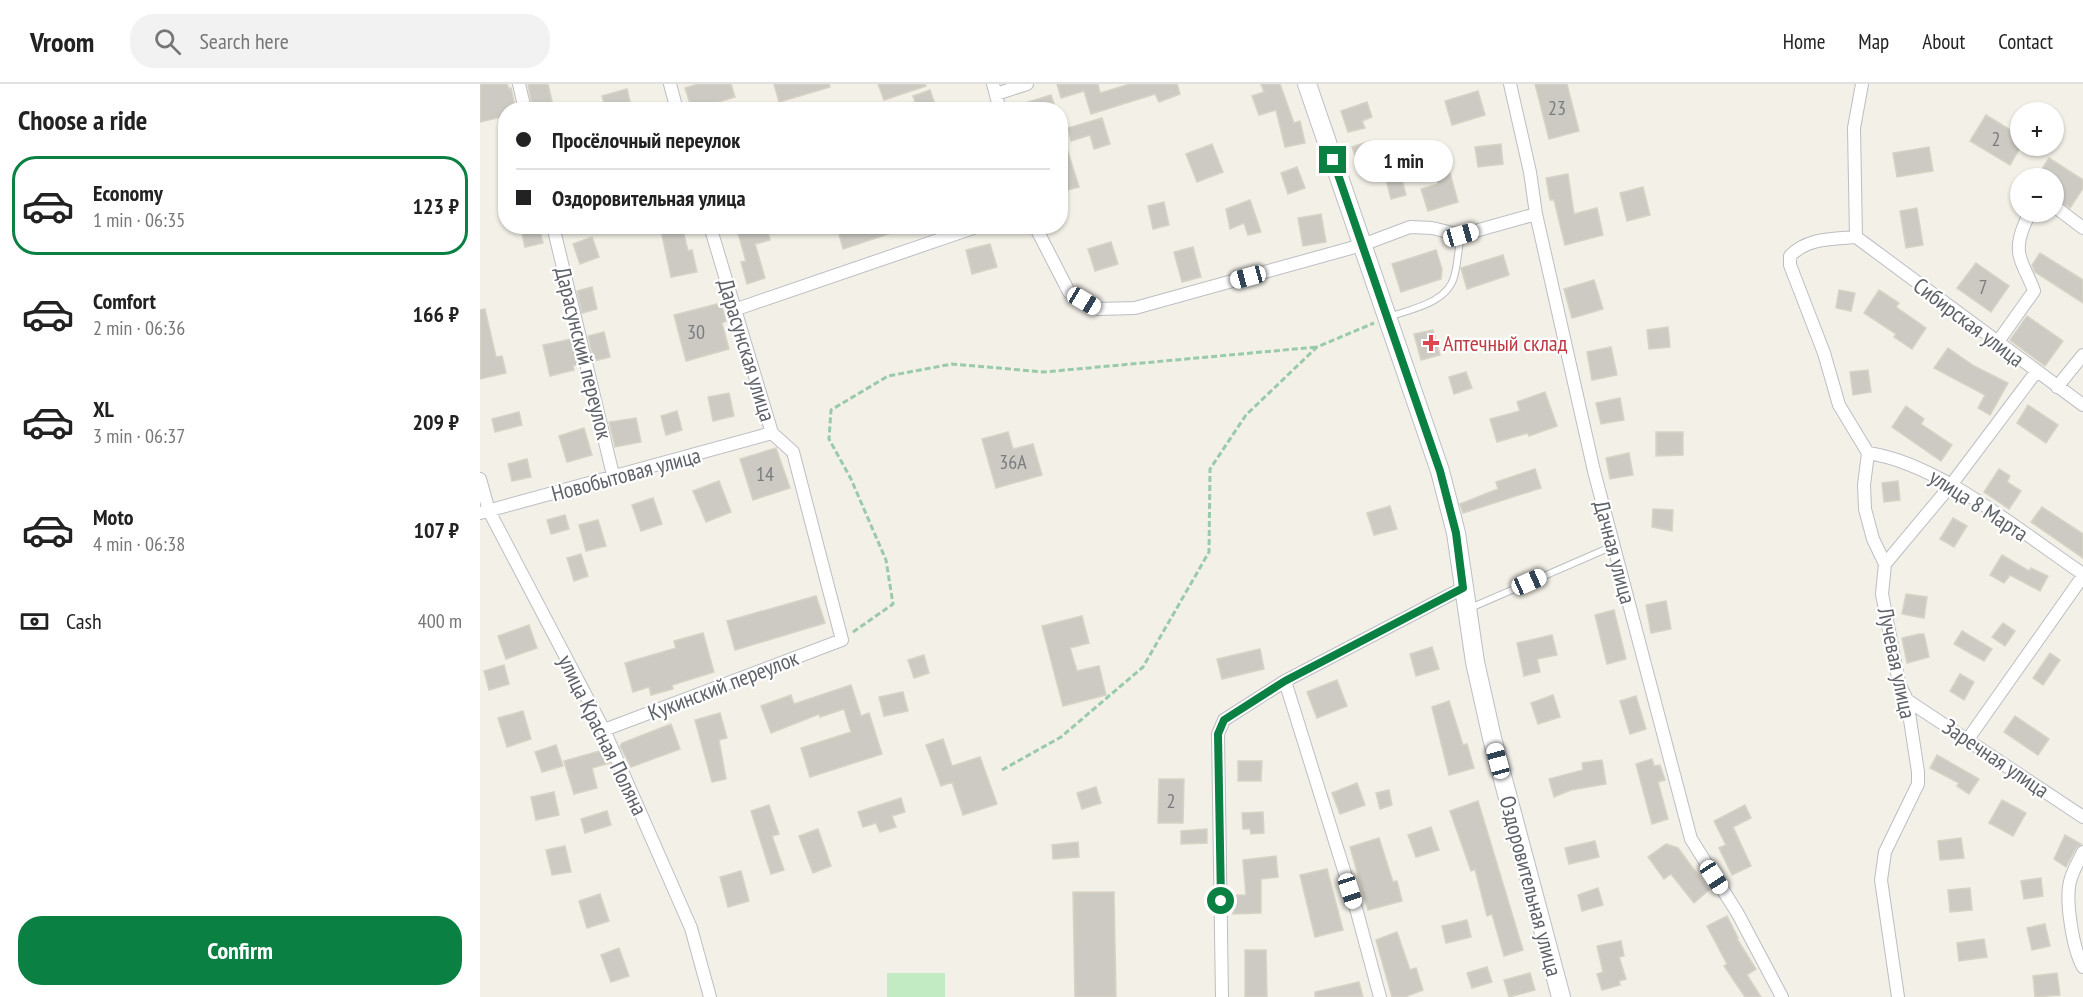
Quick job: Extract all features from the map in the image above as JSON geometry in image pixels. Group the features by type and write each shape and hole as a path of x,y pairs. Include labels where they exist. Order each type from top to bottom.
{"street":[{"path":"519,84 523,102"},
{"path":"670,84 675,102"},
{"path":"994,89 1027,84"},
{"name":"Оздоровительная улица","path":"1307,84 1440,471 1456,533 1466,610 1492,738 1561,997"},
{"name":"Дачная улица","path":"1510,84 1530,172 1536,214 1614,545 1691,839 1738,914 1782,997"},
{"path":"1862,84 1854,128 1856,237 1814,241 1796,250 1790,256 1790,265 1824,353 1839,405 1868,453 1864,485 1865,509 1873,539 1885,564 1951,485 2036,372"},
{"path":"1039,234 1069,292 1098,309 1135,308 1362,245 1410,226 1432,228 1461,235 1536,214"},
{"path":"2064,214 2083,228"},
{"path":"1997,343 2034,291 2018,254 2025,222"},
{"name":"Дарасунский переулок","path":"555,234 614,478"},
{"name":"Дарасунская улица","path":"712,234 772,434 793,452 842,640"},
{"path":"734,310 956,234"},
{"name":"Сибирская улица","path":"1856,237 2083,405"},
{"path":"2057,387 2083,355"},
{"name":"Новобытовая улица","path":"484,512 772,434"},
{"name":"улица 8 Марта","path":"1868,453 1893,457 1916,466 1951,485 2083,575"},
{"name":"улица Красная Поляна","path":"480,479 484,512 604,730 691,928 710,997"},
{"name":"Лучевая улица","path":"1885,564 1882,594 1899,683 1907,700 1918,784 1885,852 1881,880 1898,997"},
{"path":"1968,739 2083,575"},
{"path":"1222,997 1218,734 1224,720 1285,681 1463,588"},
{"name":"Кукинский переулок","path":"604,730 842,640"},
{"path":"1285,681 1357,912 1380,997"},
{"name":"Заречная улица","path":"1907,700 2083,817"},
{"path":"2083,852 2070,880 2070,915 2077,957 2083,967"}],"lane":[{"path":"1387,318 1431,302 1447,290 1454,277 1461,235"},
{"path":"1466,610 1614,545"}],"path":[{"path":"842,640 893,604 886,560 851,480 829,439 831,410 888,376 952,364 1044,372 1317,347 1387,318"},
{"path":"1002,770 1061,737 1143,667 1209,552 1210,469 1246,415 1317,347"}],"green space":[{"path":"887,973 945,973 945,997 887,997"}],"building":[{"path":"480,84 507,84 509,89 511,88 514,102 498,102 498,118 480,122"},
{"path":"548,84 552,102 531,102 528,85"},
{"path":"698,84 731,84 735,97 718,102 689,102 685,88"},
{"path":"774,84 829,84 830,87 779,102"},
{"path":"878,84 925,84 926,86 884,100"},
{"path":"1057,84 1098,84 1100,93 1130,84 1177,84 1180,94 1159,102 1155,94 1091,114 1084,91 1061,98"},
{"path":"1261,84 1280,84 1294,123 1300,121 1305,143 1285,147 1276,110 1259,115 1252,96 1264,92"},
{"path":"1535,84 1567,84 1579,131 1549,139"},
{"path":"627,89 630,102 604,102 602,96"},
{"path":"930,90 934,102 915,102 913,96"},
{"path":"1478,91 1485,115 1452,125 1445,101"},
{"path":"1051,95 1053,102 1028,102"},
{"path":"1367,102 1372,117 1362,121 1365,128 1348,132 1341,111"},
{"path":"1986,115 2010,130 2010,156 2015,156 2010,165 1970,141"},
{"path":"1102,118 1110,144 1094,149 1090,135 1071,141 1068,128"},
{"path":"1370,141 1375,154 1357,162 1352,147"},
{"path":"1212,144 1223,172 1197,182 1186,154"},
{"path":"1501,144 1503,164 1478,167 1475,147"},
{"path":"1929,147 1933,171 1897,177 1893,153"},
{"path":"1068,152 1079,187 1068,190"},
{"path":"2049,158 2083,180 2083,188 2070,208 2064,204 2064,168 2042,168"},
{"path":"1297,167 1305,188 1288,194 1281,173"},
{"path":"1450,173 1458,202 1428,211 1421,189 1438,184 1436,177"},
{"path":"1568,174 1574,214 1597,208 1603,235 1565,245 1554,200 1550,200 1546,178"},
{"path":"1401,176 1406,195 1391,199 1386,179"},
{"path":"1643,187 1650,215 1627,221 1620,193"},
{"path":"1250,200 1261,232 1248,235 1244,223 1230,229 1226,209"},
{"path":"1164,202 1169,225 1153,229 1148,206"},
{"path":"1917,208 1923,245 1906,248 1900,211"},
{"path":"1321,214 1326,242 1303,246 1298,218"},
{"path":"522,234 541,234 543,243 525,247"},
{"path":"662,234 684,234 688,251 692,250 697,272 671,277"},
{"path":"738,234 769,234 770,240 755,244 765,278 747,284 741,262 746,261"},
{"path":"839,234 888,234 843,249"},
{"path":"592,237 599,257 580,264 573,244"},
{"path":"1111,242 1118,264 1095,271 1088,249"},
{"path":"990,244 997,267 972,274 966,250"},
{"path":"1193,247 1201,277 1182,282 1174,252"},
{"path":"1436,250 1442,269 1441,279 1401,292 1392,264"},
{"path":"2040,253 2083,280 2083,303 2035,272 2032,265"},
{"path":"1503,255 1509,275 1467,289 1461,268"},
{"path":"1976,263 2009,286 1991,312 1957,288"},
{"path":"1594,280 1603,309 1572,318 1564,289"},
{"path":"592,287 597,309 582,313 577,291"},
{"path":"1839,290 1855,293 1851,311 1836,308"},
{"path":"1879,290 1899,303 1896,307 1926,328 1912,349 1894,337 1896,334 1864,313"},
{"path":"721,303 726,321 722,323 729,349 686,361 674,315"},
{"path":"485,309 496,357 502,356 506,373 480,379 480,310"},
{"path":"2027,316 2063,341 2045,366 2010,340"},
{"path":"1668,327 1670,347 1649,349 1647,330"},
{"path":"1433,330 1440,355 1421,360 1414,334"},
{"path":"604,332 610,357 594,361 588,336"},
{"path":"572,339 578,364 573,366 574,370 550,376 543,345"},
{"path":"1611,347 1617,375 1592,380 1587,352"},
{"path":"1948,348 1974,366 2008,383 1990,415 1978,408 1985,395 1934,368"},
{"path":"1868,370 1871,392 1853,395 1850,372"},
{"path":"1466,372 1472,388 1454,394 1449,377"},
{"path":"1545,392 1557,426 1529,436 1528,433 1497,442 1490,419 1520,411 1517,402"},
{"path":"729,393 734,416 713,421 708,397"},
{"path":"1620,398 1624,420 1601,424 1596,403"},
{"path":"2028,405 2058,425 2046,443 2017,423"},
{"path":"1906,406 1924,419 1921,424 1952,445 1941,461 1892,427"},
{"path":"677,411 682,430 666,435 661,416"},
{"path":"519,412 522,425 495,432 492,419"},
{"path":"636,418 641,442 615,447 609,422"},
{"path":"584,428 592,455 567,462 559,436"},
{"path":"1008,432 1013,449 1033,444 1042,475 996,488 982,439"},
{"path":"1656,432 1683,432 1683,455 1656,456"},
{"path":"776,448 790,488 753,500 740,459"},
{"path":"1629,453 1633,475 1610,479 1606,458"},
{"path":"527,459 531,477 512,481 508,464"},
{"path":"1535,469 1541,488 1463,513 1460,504 1498,489 1496,482"},
{"path":"1999,469 2010,476 2007,482 2021,491 2009,509 1984,492"},
{"path":"719,481 731,512 706,522 693,491"},
{"path":"1898,481 1900,500 1884,502 1882,483"},
{"path":"653,498 662,524 641,531 632,505"},
{"path":"1390,506 1397,529 1374,535 1367,513"},
{"path":"2042,507 2083,534 2083,558 2031,522"},
{"path":"1653,509 1673,510 1672,531 1652,527"},
{"path":"565,515 569,529 551,534 547,520"},
{"path":"1953,518 1967,526 1954,547 1940,539"},
{"path":"598,520 606,546 586,551 579,525"},
{"path":"581,554 588,576 574,581 567,558"},
{"path":"2002,555 2029,571 2031,568 2048,576 2040,591 2010,575 2004,583 1990,575"},
{"path":"1906,594 1927,597 1924,618 1902,614"},
{"path":"816,596 825,623 735,650 727,621"},
{"path":"1666,601 1671,629 1651,633 1646,605"},
{"path":"1614,610 1626,659 1607,664 1595,615"},
{"path":"1082,616 1089,643 1070,648 1077,671 1099,666 1106,695 1063,706 1042,626"},
{"path":"2003,623 2015,631 2005,646 1992,637"},
{"path":"529,625 537,648 506,659 498,636"},
{"path":"1962,631 1992,649 1984,661 1954,644"},
{"path":"703,633 714,672 672,685 673,689 651,695 649,687 633,692 625,663 676,648 674,641"},
{"path":"1924,634 1929,657 1907,663 1902,638"},
{"path":"1552,635 1557,655 1537,659 1540,672 1524,676 1517,643"},
{"path":"1432,647 1439,669 1416,676 1410,654"},
{"path":"1260,649 1264,669 1222,679 1217,659"},
{"path":"2050,653 2060,660 2043,685 2033,678"},
{"path":"924,655 929,673 914,678 908,660"},
{"path":"504,665 509,684 489,690 484,671"},
{"path":"1960,674 1974,682 1964,700 1950,691"},
{"path":"1337,680 1347,706 1317,718 1307,692"},
{"path":"851,685 861,716 869,713 882,754 810,777 801,748 851,732 844,709 820,717 819,714 771,733 761,706 791,695 794,704"},
{"path":"903,692 908,711 884,716 879,697"},
{"path":"1553,695 1560,717 1538,724 1531,703"},
{"path":"1636,696 1646,729 1630,734 1620,701"},
{"path":"1449,701 1463,745 1467,744 1474,768 1449,775 1432,707"},
{"path":"523,711 531,739 507,747 498,718"},
{"path":"720,713 727,738 719,740 726,779 712,782 695,720"},
{"path":"2015,716 2049,739 2038,755 2004,732"},
{"path":"671,724 680,749 631,767 620,746 622,743"},
{"path":"943,739 952,766 980,757 997,804 963,815 952,782 941,786 926,745"},
{"path":"556,745 563,766 542,772 535,752"},
{"path":"604,750 610,763 592,768 597,788 574,794 564,761"},
{"path":"1937,755 1979,779 1969,794 1957,786 1959,783 1930,768"},
{"path":"1652,759 1654,766 1660,765 1665,780 1658,782 1668,819 1652,824 1636,764"},
{"path":"1602,760 1606,784 1571,790 1554,797 1549,779 1583,770 1582,763"},
{"path":"1238,761 1262,761 1261,781 1238,781"},
{"path":"1159,779 1184,779 1183,823 1158,823"},
{"path":"1357,783 1365,805 1340,814 1332,793"},
{"path":"1096,787 1101,803 1082,809 1077,793"},
{"path":"1389,790 1392,805 1380,809 1376,793"},
{"path":"554,792 559,815 536,820 531,797"},
{"path":"901,798 905,812 892,816 896,827 880,832 876,823 863,827 858,812"},
{"path":"2002,800 2026,813 2013,836 1989,823"},
{"path":"1478,801 1523,950 1504,956 1492,914 1487,916 1475,869 1471,871 1450,811"},
{"path":"769,805 779,834 772,836 784,870 771,874 751,811"},
{"path":"1745,805 1751,818 1733,827 1751,866 1732,875 1719,848 1726,845 1714,821"},
{"path":"607,811 611,825 585,833 581,819"},
{"path":"1263,812 1264,833 1251,834 1250,829 1243,829 1242,813"},
{"path":"1431,827 1439,850 1416,857 1408,835"},
{"path":"818,829 831,866 813,873 799,836"},
{"path":"1207,829 1207,843 1181,844 1181,831"},
{"path":"2065,835 2081,844 2076,848 2066,867 2054,859"},
{"path":"1379,838 1393,882 1397,881 1402,901 1368,910 1350,847"},
{"path":"1961,838 1964,858 1940,860 1938,841"},
{"path":"1595,841 1599,857 1569,864 1565,848"},
{"path":"1078,842 1079,857 1053,859 1052,845"},
{"path":"1666,844 1678,848 1709,890 1694,903 1671,874 1664,879 1648,857"},
{"path":"565,846 571,872 552,875 546,850"},
{"path":"1276,856 1278,877 1261,879 1261,913 1233,914 1233,895 1246,895 1243,860"},
{"path":"1327,869 1343,930 1315,937 1300,875"},
{"path":"741,871 749,901 728,907 720,877"},
{"path":"2041,878 2043,896 2024,899 2021,881"},
{"path":"1598,888 1603,905 1582,911 1578,895"},
{"path":"1970,888 1972,910 1950,912 1948,890"},
{"path":"1073,892 1114,892 1116,997 1075,997"},
{"path":"600,894 609,921 587,928 579,901"},
{"path":"1727,916 1737,939 1756,969 1747,975 1761,997 1745,997 1724,966 1727,964 1707,926"},
{"path":"1467,920 1471,937 1446,943 1442,926"},
{"path":"2045,924 2050,946 2032,950 2027,928"},
{"path":"1397,932 1410,970 1416,968 1423,990 1405,997 1392,997 1376,940"},
{"path":"1984,939 1987,957 1959,961 1957,943"},
{"path":"1621,941 1624,956 1619,957 1626,979 1619,981 1620,985 1602,990 1597,974 1603,972 1597,946"},
{"path":"619,948 629,976 611,982 601,955"},
{"path":"1245,950 1266,950 1267,997 1245,997"},
{"path":"1487,967 1492,982 1472,988 1467,973"},
{"path":"1530,973 1535,990 1509,997 1504,980"},
{"path":"2057,973 2060,995 2035,997 2033,976"},
{"path":"1359,982 1363,997 1315,997 1315,992"}],"place":[{"name":"Аптечный склад","path":"1431,343"}],"route":[{"path":"1221,901 1218,734 1224,720 1285,681 1463,588 1456,533 1440,471 1333,160"}]}
